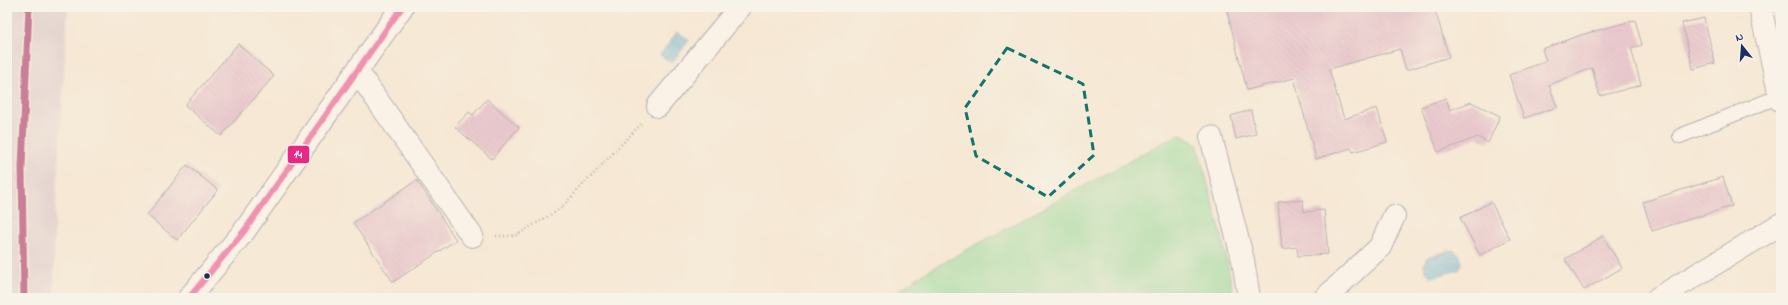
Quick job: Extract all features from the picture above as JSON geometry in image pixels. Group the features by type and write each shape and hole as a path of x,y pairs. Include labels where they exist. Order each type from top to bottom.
{"street":[{"path":"189,298 245,230 402,7"},
{"path":"658,106 740,7"},
{"path":"1760,7 1780,98"},
{"path":"357,71 472,236"},
{"path":"1211,137 1243,260 1249,298"},
{"path":"1325,298 1380,247 1394,216"},
{"path":"1658,298 1781,224"}],"lane":[{"path":"1680,136 1780,98"}],"path":[{"path":"472,236 515,236 560,209 658,106"}],"highlighted area":[{"path":"1007,48 1083,84 1094,155 1048,197 976,156 965,108"}],"shaded area":[{"path":"13,7 68,7 54,234 54,298 7,298 7,96"}],"green space":[{"path":"1179,134 1197,144 1222,238 1234,298 888,298 923,274"}],"water":[{"path":"677,32 689,40 672,63 660,55"},
{"path":"1453,250 1460,256 1462,263 1459,270 1431,277 1425,270 1424,264 1427,257"}],"building":[{"path":"1226,7 1434,7 1449,57 1406,70 1400,49 1329,69 1344,119 1377,108 1387,142 1353,152 1351,148 1316,159 1294,78 1247,90"},
{"path":"1704,18 1715,63 1693,69 1682,23"},
{"path":"1635,20 1642,45 1631,48 1641,85 1600,96 1592,68 1549,85 1557,107 1524,118 1509,75 1546,61 1542,49 1581,35"},
{"path":"238,44 274,76 221,136 185,105"},
{"path":"1446,98 1450,110 1471,102 1500,116 1488,143 1478,137 1438,152 1421,107"},
{"path":"487,99 519,127 492,159 455,127 469,112 473,115"},
{"path":"1251,110 1256,134 1236,139 1231,116"},
{"path":"187,165 218,190 177,240 147,215"},
{"path":"1723,177 1732,206 1652,231 1643,202"},
{"path":"417,180 456,240 393,282 353,223"},
{"path":"1303,200 1304,212 1324,210 1328,254 1298,256 1297,247 1282,249 1278,202"},
{"path":"1491,202 1510,239 1480,255 1460,218"},
{"path":"1603,236 1622,268 1584,290 1565,259"}],"transit line":[{"path":"24,298 22,167 29,7"},
{"name":"14","path":"189,298 245,230 402,7"}]}
